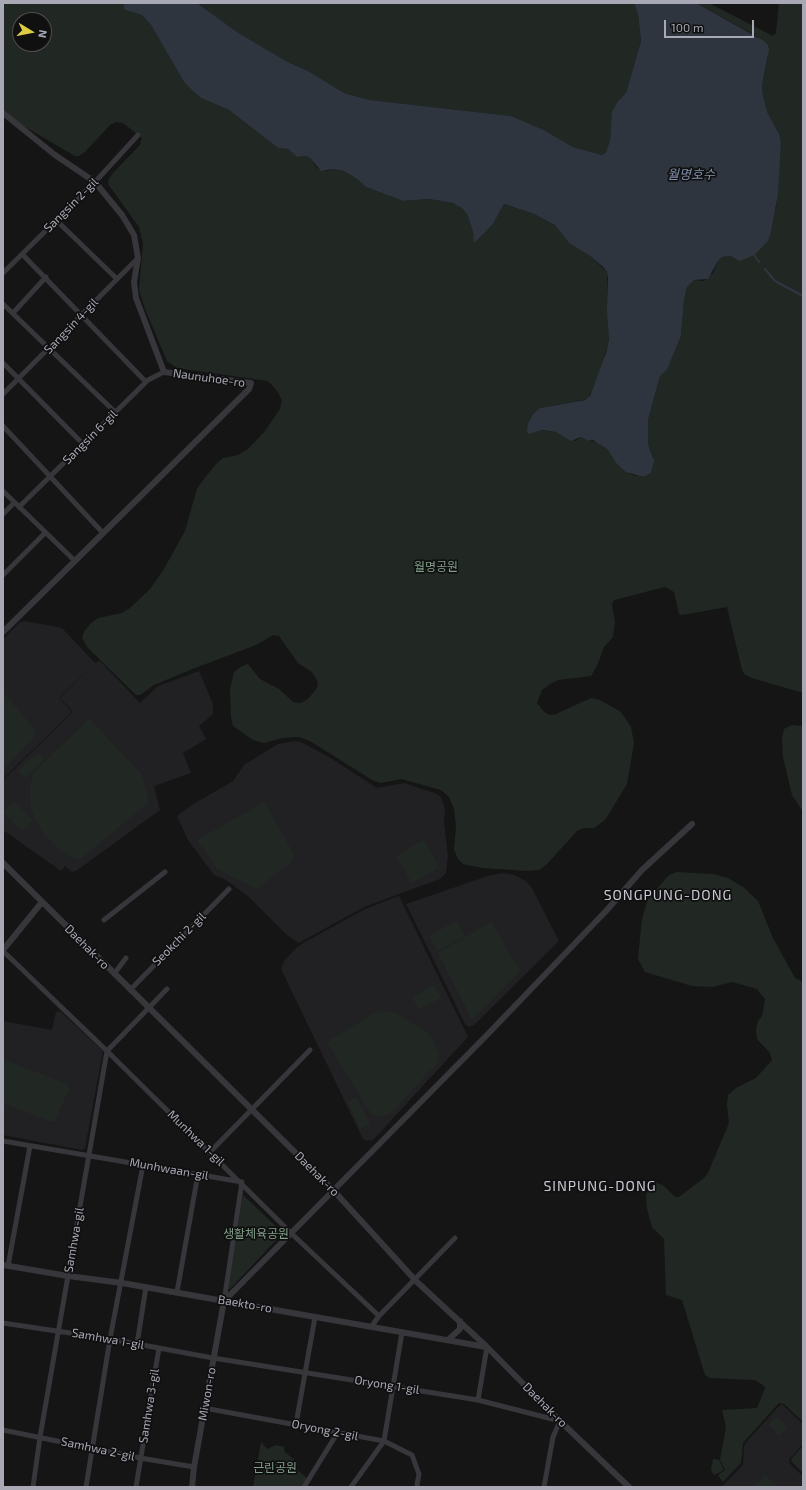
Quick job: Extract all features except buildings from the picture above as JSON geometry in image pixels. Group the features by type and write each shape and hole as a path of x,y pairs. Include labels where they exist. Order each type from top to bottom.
{"street":[{"name":"Naunuhoe-ro","path":"3,113 55,156 95,182 122,215 134,235 138,258 134,282 136,298 164,372 251,383 249,389 3,632"},
{"name":"Sangsin 2-gil","path":"3,273 95,182 138,135"},
{"path":"56,220 117,279"},
{"path":"22,254 82,314 146,382"},
{"name":"Sangsin 4-gil","path":"3,394 138,258"},
{"path":"13,313 46,277"},
{"path":"3,304 115,412"},
{"path":"3,363 83,444"},
{"name":"Sangsin 6-gil","path":"19,507 146,382 164,372"},
{"path":"3,426 51,475 103,534"},
{"path":"3,491 75,561"},
{"path":"3,514 14,503"},
{"path":"3,575 45,533"},
{"path":"224,1301 292,1234 590,928 642,870 692,824"},
{"name":"Daehak-ro","path":"3,863 148,1009 252,1109 334,1191 416,1280 487,1347 560,1421 629,1487"},
{"path":"104,920 165,872"},
{"name":"Seokchi 2-gil","path":"130,990 229,889"},
{"path":"3,951 42,902"},
{"name":"Munhwa 1-gil","path":"3,951 242,1182 292,1234 380,1316"},
{"path":"114,974 126,958"},
{"path":"108,1051 167,989"},
{"path":"210,1152 310,1050"},
{"name":"Samhwa-gil","path":"33,1487 58,1331 108,1051"},
{"name":"Munhwaan-gil","path":"3,1141 242,1182"},
{"path":"6,1266 30,1146"},
{"path":"86,1487 110,1339 122,1283 143,1165"},
{"path":"177,1292 198,1174"},
{"path":"224,1301 242,1182"},
{"path":"371,1327 455,1238"},
{"name":"Baekto-ro","path":"6,1266 177,1292 487,1347"},
{"path":"137,1344 146,1287"},
{"name":"Miwon-ro","path":"192,1487 204,1408 224,1301"},
{"path":"296,1424 315,1317"},
{"path":"448,1340 460,1328 460,1321"},
{"name":"Samhwa 1-gil","path":"3,1324 110,1339 213,1358"},
{"path":"351,1487 384,1441 402,1332"},
{"path":"478,1400 487,1347"},
{"name":"Samhwa 3-gil","path":"136,1487 159,1348"},
{"name":"Oryong 1-gil","path":"213,1358 393,1385 478,1400 560,1421"},
{"name":"Oryong 2-gil","path":"204,1408 384,1441 412,1455 418,1474 418,1485"},
{"path":"544,1487 552,1437 560,1421"},
{"name":"Samhwa 2-gil","path":"3,1430 140,1458 194,1467"},
{"path":"304,1487 338,1432"}],"shaded area":[{"path":"25,621 62,628 95,663 100,661 140,703 158,686 199,671 213,704 213,714 199,726 206,739 183,753 191,773 154,786 160,810 76,871 72,872 65,866 61,871 3,830 3,780 73,712 60,698 94,664 59,698 72,712 3,779 3,639 20,622"},
{"path":"294,741 301,742 329,757 377,788 404,783 435,793 441,797 445,809 444,822 448,856 446,873 440,879 364,907 299,943 287,935 249,897 226,880 214,875 188,840 177,816 190,806 233,781 244,765 278,744"},
{"path":"504,873 514,875 526,881 532,888 559,941 474,1025 469,1027 465,1024 406,904 491,875"},
{"path":"399,896 468,1037 373,1140 367,1141 363,1139 281,969 284,961 296,948 305,942 365,909"},
{"path":"60,1011 103,1051 85,1148 82,1150 3,1135 3,1021 52,1030 56,1012"},
{"path":"780,1405 783,1405 803,1424 803,1444 789,1460 790,1464 803,1476 803,1487 721,1487 743,1465 744,1446 746,1442"}],"green space":[{"name":"월명공원","path":"3,3 125,3 123,6 125,10 142,15 151,25 184,82 201,98 229,110 278,148 288,149 297,157 306,156 310,158 317,168 327,171 334,169 344,171 366,187 403,201 429,199 453,203 463,209 468,216 473,232 474,242 493,224 504,204 534,214 555,225 569,243 590,256 607,272 609,339 601,369 588,399 540,408 533,414 528,423 537,430 556,432 575,441 581,437 588,441 597,442 607,449 616,463 632,475 645,476 652,470 653,457 648,444 648,420 660,376 667,370 681,336 684,300 687,287 694,280 704,281 713,273 718,261 722,257 729,256 736,259 776,208 781,143 768,114 763,96 762,85 768,57 758,37 696,3 709,3 773,36 776,33 779,3 803,3 803,693 745,675 742,670 727,607 682,615 679,614 674,592 665,587 614,600 612,605 615,622 613,637 604,647 597,666 591,676 558,680 550,684 542,690 537,703 544,712 550,715 556,714 591,698 600,700 621,712 631,727 634,743 627,784 605,820 594,828 584,828 577,831 547,864 539,870 527,871 483,868 463,864 458,859 454,850 456,826 454,809 449,797 441,790 401,779 381,783 372,780 310,741 299,737 282,738 264,743 253,740 233,726 231,717 230,689 234,672 242,666 248,664 260,679 279,689 293,702 301,703 308,699 317,688 318,682 312,672 298,663 279,636 273,635 256,645 154,685 140,695 136,695 87,647 82,638 84,632 90,624 98,618 122,613 130,608 150,589 164,569 185,531 197,489 203,480 223,458 238,455 248,449 265,431 280,409 282,401 278,392 268,381 177,368 167,361 145,309 139,290 143,244 139,227 108,184 113,173 140,145 142,138 123,123 116,122 110,125 85,152 79,156 75,156 3,114"},
{"path":"197,3 634,3 638,14 641,41 626,93 618,101 606,152 602,155 573,147 544,130 511,116 370,100 344,93 310,72 286,61 237,32"},
{"path":"3,692 35,730 33,739 3,770"},
{"path":"89,719 142,775 149,802 79,860 70,857 57,848 43,833 34,817 31,807 30,790 33,773"},
{"path":"792,725 803,726 803,812 792,795 783,757 782,739 784,729"},
{"path":"38,753 44,760 25,778 18,771"},
{"path":"14,801 33,821 22,831 3,812"},
{"path":"264,802 293,853 293,857 291,862 256,889 218,869 197,840"},
{"path":"424,840 439,867 412,883 396,856"},
{"path":"677,872 713,874 728,878 743,887 758,901 773,938 795,978 803,982 803,1422 784,1404 779,1403 743,1443 741,1463 723,1482 718,1475 725,1470 720,1460 726,1427 722,1410 757,1408 765,1388 755,1380 710,1378 705,1375 682,1300 666,1295 664,1239 652,1227 647,1209 646,1195 652,1185 657,1183 664,1186 675,1197 679,1197 704,1178 708,1173 729,1123 727,1105 728,1095 736,1088 756,1078 772,1060 770,1053 757,1039 756,1030 758,1021 762,1016 765,999 757,989 732,982 712,987 692,986 645,972 638,959 642,919 648,899 669,875"},
{"path":"456,921 465,936 438,951 429,936"},
{"path":"491,922 520,971 472,1019 438,953"},
{"path":"434,985 441,998 419,1009 412,997"},
{"path":"380,1011 395,1013 425,1031 433,1039 439,1054 438,1062 391,1113 380,1117 372,1114 365,1105 327,1042"},
{"path":"3,1061 7,1061 68,1084 69,1089 55,1121 50,1121 3,1103"},
{"path":"357,1097 370,1124 360,1129 348,1101"},
{"name":"생활체육공원","path":"243,1195 283,1233 230,1289 227,1289"},
{"path":"776,1417 787,1427 779,1435 768,1425"},
{"name":"근린공원","path":"261,1442 267,1449 276,1445 284,1447 284,1451 298,1463 296,1469 307,1478 301,1487 253,1487"},
{"path":"803,1446 803,1473 791,1461"},
{"path":"713,1459 719,1460 724,1470 714,1475 711,1470"},
{"path":"765,1475 778,1487 754,1487"}],"water":[{"name":"월명호수","path":"125,3 197,3 237,32 286,61 310,72 344,93 370,100 511,116 544,130 573,147 602,155 606,152 610,140 612,112 618,101 626,93 641,41 638,14 634,3 696,3 764,41 768,45 769,50 762,85 763,96 768,114 779,134 781,143 778,194 771,231 768,241 754,255 740,261 730,256 722,257 718,261 708,279 694,280 687,287 684,300 681,336 667,370 660,376 648,420 648,444 654,461 651,473 645,476 640,476 626,472 616,463 607,449 593,440 588,441 581,437 571,441 556,432 542,430 529,434 527,431 528,423 533,414 540,408 585,400 590,396 606,353 609,339 607,311 608,278 607,272 603,267 590,256 569,243 555,225 534,214 504,204 493,224 474,243 473,232 468,216 463,209 453,203 429,199 403,201 366,187 344,171 334,169 321,171 310,158 306,156 297,157 288,149 278,148 229,110 201,98 193,91 184,82 151,25 142,15 125,10 123,6"}],"waterway":[{"path":"754,255 759,262"},
{"path":"765,269 775,281 803,296"}],"district":[{"name":"SONGPUNG-DONG","path":"668,895"},
{"name":"SINPUNG-DONG","path":"600,1186"}]}
